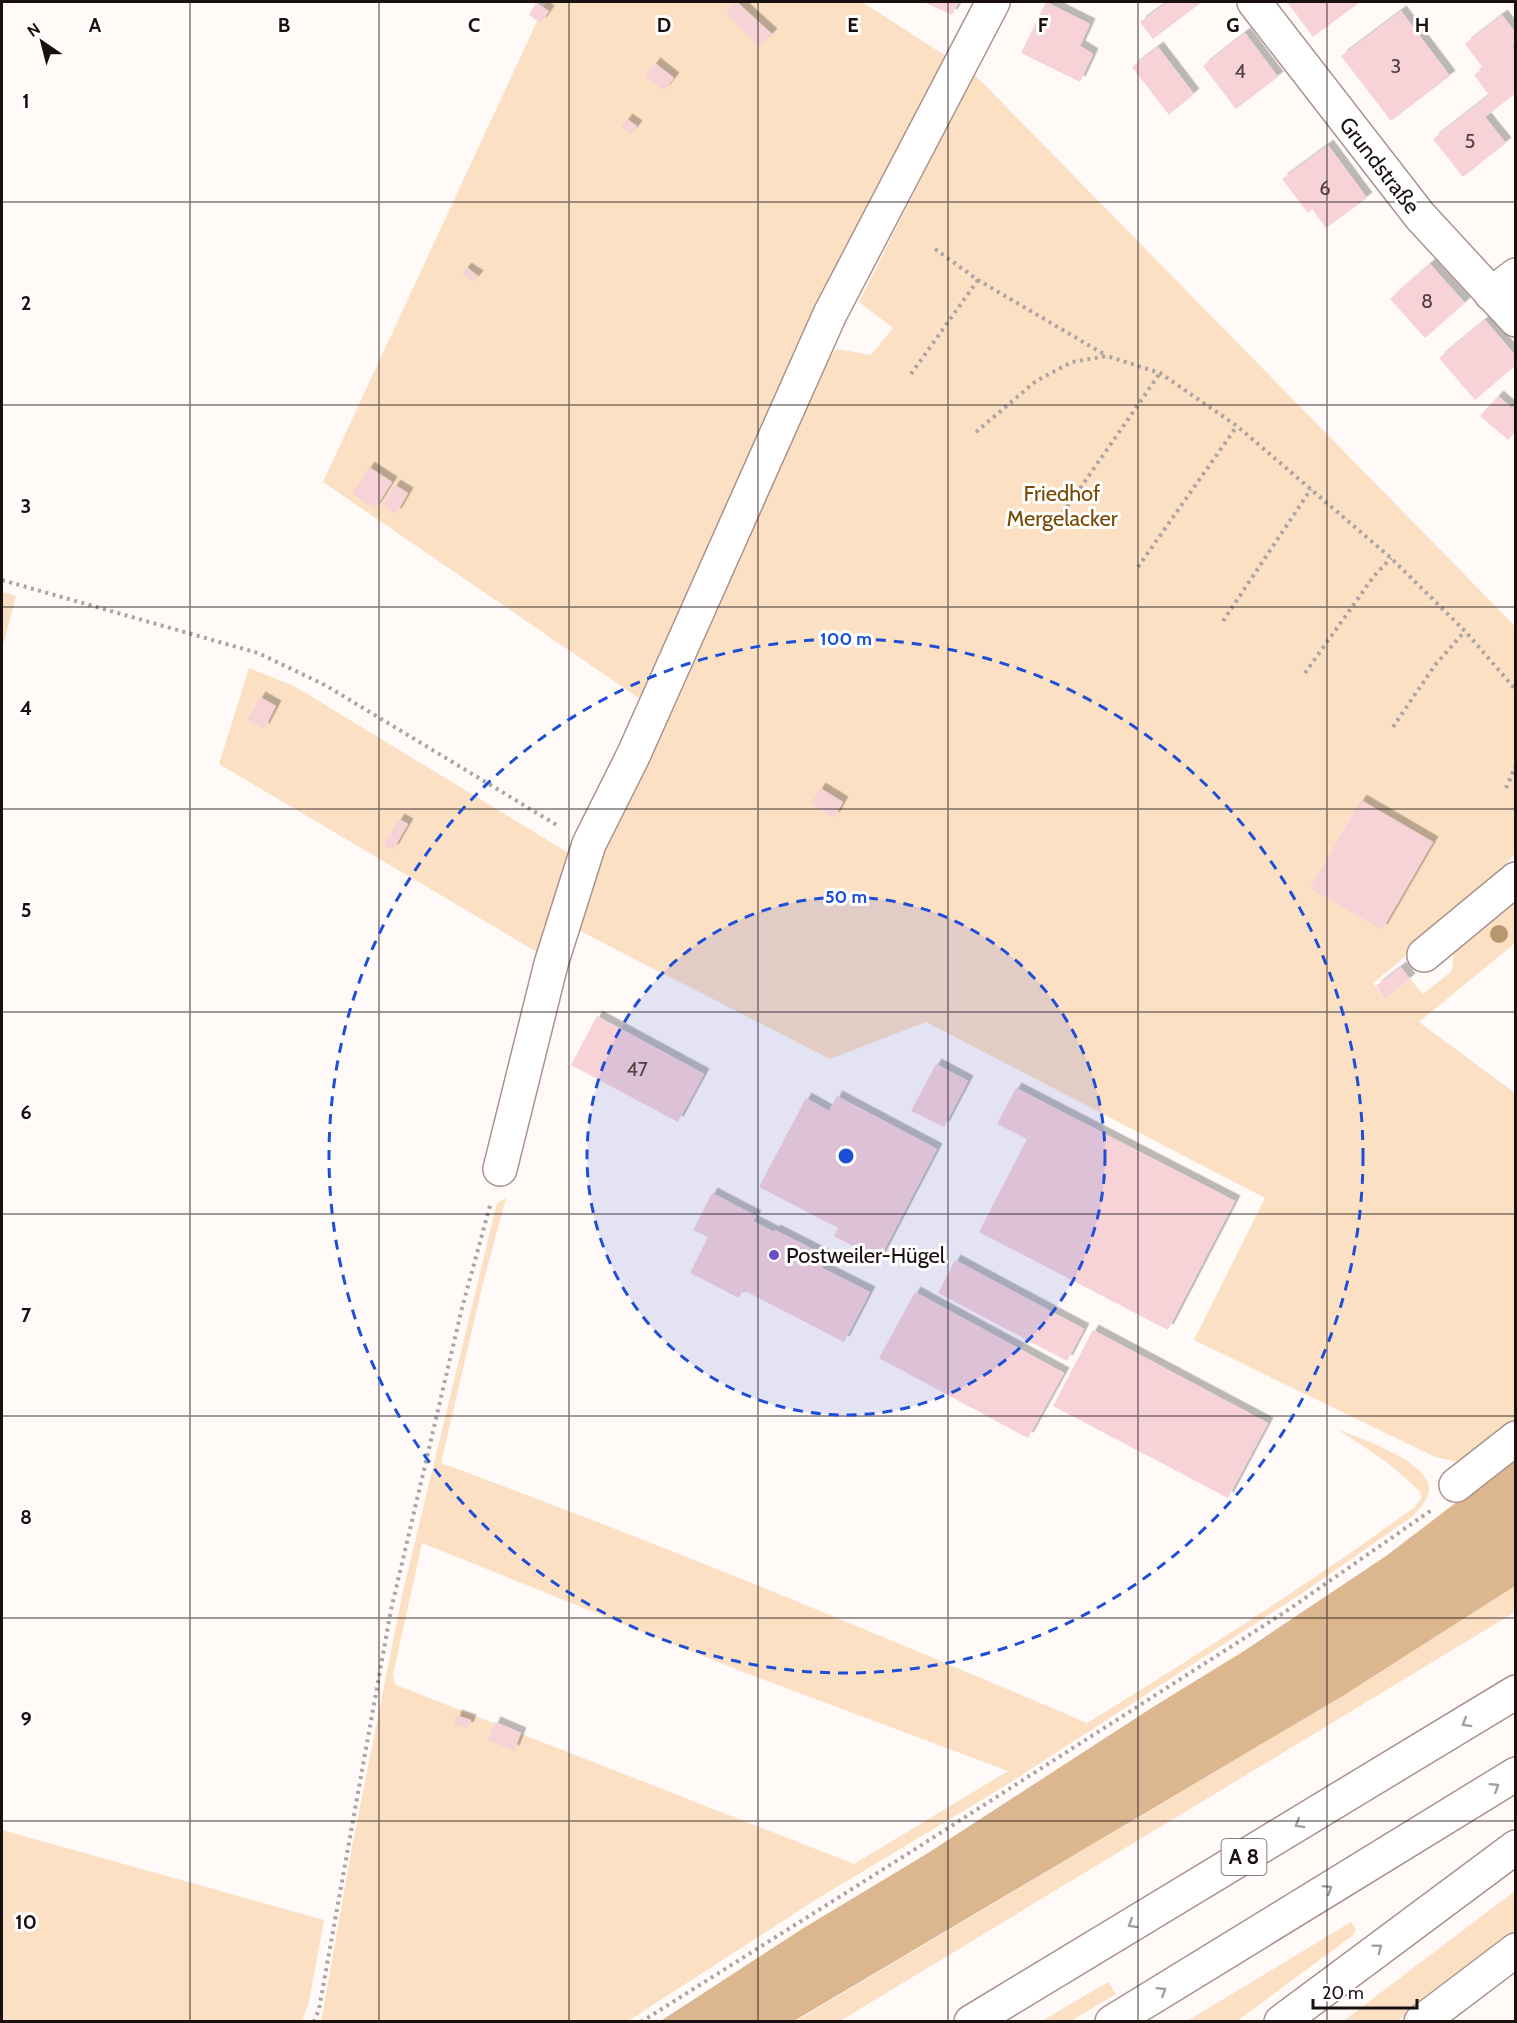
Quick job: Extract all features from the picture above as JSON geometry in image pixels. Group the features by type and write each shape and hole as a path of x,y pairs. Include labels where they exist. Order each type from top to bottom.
{"main road":[{"path":"500,1169 551,964 589,844 633,756 830,314 993,2"},
{"name":"Grundstraße","path":"1254,2 1420,216 1503,284 1515,320"},
{"path":"1424,956 1515,879"},
{"path":"1456,1485 1515,1438"},
{"name":"A 8","path":"971,2022 1515,1692"},
{"path":"1112,2022 1515,1774"},
{"path":"1281,2022 1515,1846"},
{"path":"1421,2022 1515,1950"}],"path":[{"path":"935,249 978,280 1107,356 1160,373 1237,426 1391,558 1465,632 1515,690"},
{"path":"911,374 978,280"},
{"path":"976,432 1036,381 1072,362 1107,356"},
{"path":"1063,513 1160,373"},
{"path":"1138,567 1237,426"},
{"path":"1223,621 1311,489"},
{"path":"1305,673 1374,576 1391,558"},
{"path":"2,580 258,653 325,685 589,844"},
{"path":"1393,726 1435,665 1465,632"},
{"path":"1506,788 1515,765"},
{"path":"314,2022 319,2009 391,1610 462,1308 500,1169"},
{"path":"641,2022 1285,1612 1427,1514 1456,1485"}],"green space":[{"path":"546,2 862,2 949,58 646,703 323,482"},
{"name":"Friedhof Mergelacker","path":"974,74 1515,626 1515,854 1462,910 1373,983 1385,999 1410,979 1423,994 1452,971 1455,939 1515,890 1515,943 1419,1022 1515,1093 1515,1431 1463,1463 1435,1457 1194,1340 1265,1198 926,1022 830,1059 572,927 631,782 810,373 837,349 871,355 893,328 859,302"},
{"path":"2,592 16,596 2,649"},
{"path":"249,668 294,686 567,852 575,863 542,955 219,764"},
{"path":"506,1198 483,1283 441,1463 766,1589 1087,1723 1335,1564 1415,1507 1421,1499 1421,1493 1412,1484 1381,1458 1337,1429 1405,1460 1426,1478 1429,1488 1428,1496 1413,1516 1301,1594 1000,1789 817,1899 628,2021 321,2022 352,1847 403,1591 497,1203","holes":["422,1543 738,1670 1008,1771 854,1864 396,1685 393,1675"]},
{"path":"1515,1586 1515,1612 840,2021 794,2022 1341,1697"},
{"path":"2,1830 324,1920 309,2002 302,2021 2,2021"},
{"path":"1515,1891 1515,1935 1398,2021 1342,2022"},
{"path":"1351,1922 1356,1930 1352,1936 1237,2021 1187,2021"},
{"path":"1108,1982 1116,1994 1071,2021 1042,2021"}],"shaded area":[{"path":"1515,1454 1515,1586 1341,1697 794,2021 659,2022 802,1929 928,1853 1153,1707 1244,1651 1386,1556 1500,1469"}],"building":[{"path":"737,2 772,34 759,47 726,13"},
{"path":"924,2 959,2 952,15"},
{"path":"1046,2 1090,24 1080,46 1093,54 1080,82 1021,53"},
{"path":"1163,2 1202,2 1153,39 1140,22 1165,4"},
{"path":"1287,2 1360,2 1313,37"},
{"path":"536,3 549,11 541,23 529,15"},
{"path":"1401,11 1450,76 1391,121 1341,56"},
{"path":"1502,15 1516,33 1516,43 1512,46 1516,51 1516,93 1485,117 1506,143 1463,177 1433,139 1489,95 1474,75 1483,68 1465,44"},
{"path":"1245,33 1278,77 1236,109 1203,66"},
{"path":"1158,47 1194,94 1169,115 1132,67"},
{"path":"655,63 674,78 664,91 645,76"},
{"path":"627,119 637,126 631,134 621,127"},
{"path":"1328,145 1367,198 1326,228 1312,209 1308,213 1282,179"},
{"path":"1430,264 1465,303 1425,338 1390,299"},
{"path":"466,268 478,276 473,282 462,273"},
{"path":"1485,320 1516,356 1516,365 1475,400 1439,358"},
{"path":"1498,396 1512,408 1516,404 1516,431 1508,440 1480,416"},
{"path":"369,467 392,482 375,509 352,494"},
{"path":"395,485 408,493 396,514 382,505"},
{"path":"260,697 276,706 264,729 247,720"},
{"path":"820,788 843,802 834,818 811,804"},
{"path":"1361,800 1433,842 1382,930 1310,888"},
{"path":"399,819 408,824 393,850 384,845"},
{"path":"1401,967 1410,979 1385,999 1376,986"},
{"path":"597,1016 704,1074 678,1122 571,1065"},
{"path":"936,1064 968,1081 944,1127 911,1111"},
{"path":"1016,1088 1235,1201 1168,1330 979,1232 1027,1139 997,1124"},
{"path":"837,1096 937,1149 879,1260 834,1236 838,1228 759,1187 806,1098 829,1111"},
{"path":"712,1193 756,1216 753,1221 828,1257 822,1268 870,1292 844,1342 743,1290 739,1298 690,1273 708,1237 693,1230"},
{"path":"955,1260 1084,1329 1067,1361 938,1293"},
{"path":"915,1292 1064,1373 1028,1438 879,1358"},
{"path":"1093,1330 1268,1423 1228,1498 1053,1406"},
{"path":"456,1715 471,1720 468,1728 454,1724"},
{"path":"495,1722 521,1733 514,1751 487,1740"}],"place":[{"name":"Postweiler-Hügel","path":"774,1255"}]}
